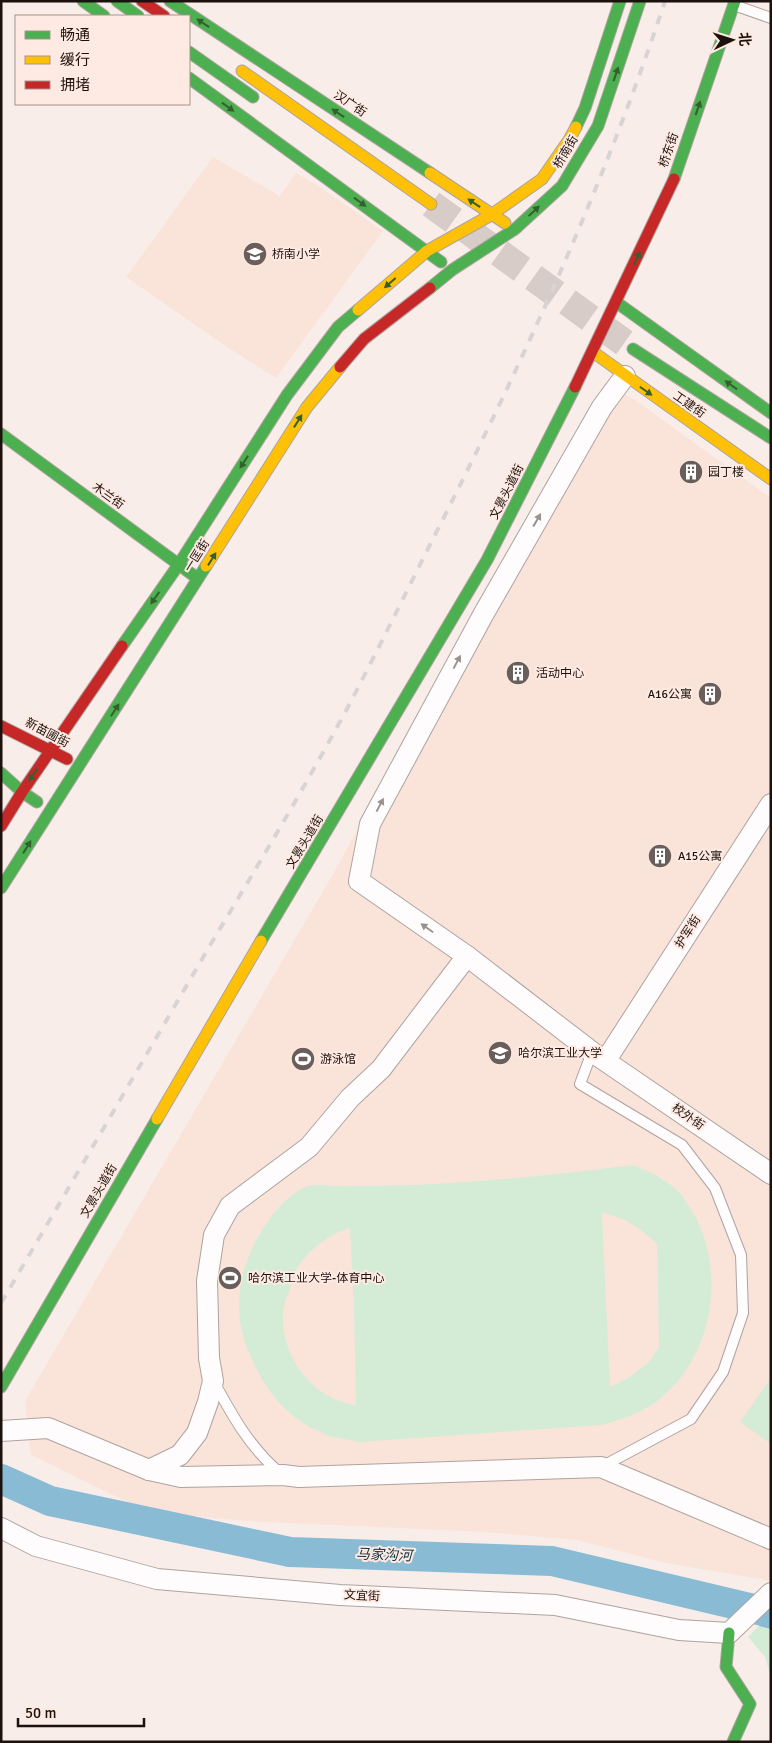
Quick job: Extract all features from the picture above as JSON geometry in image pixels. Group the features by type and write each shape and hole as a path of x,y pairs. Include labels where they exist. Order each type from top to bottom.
{"main road":[{"path":"83,1 103,15"},
{"path":"117,1 137,15"},
{"path":"142,1 163,15"},
{"name":"汉广街","path":"170,1 491,215 515,229"},
{"name":"桥南街","path":"427,251 491,215 542,179 569,140 585,108 620,1"},
{"name":"桥南街","path":"452,270 515,229 562,186 598,126 640,1"},
{"name":"桥东街","path":"616,302 672,184 734,3"},
{"path":"190,53 262,103"},
{"path":"229,62 431,204"},
{"path":"190,79 452,270"},
{"name":"一匡街","path":"1,826 50,750 178,564 287,395 338,327 427,251"},
{"name":"一匡街","path":"1,888 307,407 364,339 452,270"},
{"path":"616,302 762,402 771,413"},
{"name":"文景头道街","path":"1,1387 487,560 593,352 616,302"},
{"name":"工建街","path":"633,349 771,438"},
{"name":"工建街","path":"593,352 630,370 771,480"},
{"name":"木兰街","path":"1,434 199,579"},
{"name":"新苗圃街","path":"1,726 79,766"},
{"path":"1,773 22,792 50,810"},
{"path":"729,1633 726,1667 750,1704 733,1742"}],"street":[{"name":"校外街","path":"630,370 602,407 483,615 370,824 359,881 467,956 599,1056 771,1174"},
{"path":"1,794 22,792"},
{"name":"护军街","path":"599,1056 770,808"},
{"path":"149,1470 180,1456 197,1433 208,1402 213,1381 209,1358 207,1281 214,1236 230,1206 309,1147 350,1098 381,1069 467,956"},
{"path":"1,1431 48,1428 149,1470 181,1477 300,1476 600,1468 771,1539"},
{"name":"文宜街","path":"1,1528 36,1546 157,1579 340,1595 555,1605 679,1630 729,1633"},
{"path":"729,1633 771,1593"}],"lane":[{"path":"734,3 771,18"},
{"path":"599,1056 580,1084 682,1145 715,1188 740,1256 743,1314 723,1372 691,1419 600,1468"},
{"path":"213,1381 238,1426 260,1453 283,1475"}],"shaded area":[{"name":"桥南小学","path":"213,157 280,196 296,173 320,187 383,231 276,378 224,345 126,277"},
{"name":"哈尔滨工业大学","path":"605,383 635,400 771,498 771,1581 666,1563 577,1540 485,1532 245,1521 148,1512 31,1455 25,1401 336,869 477,607"}],"green space":[{"path":"633,1165 658,1176 683,1196 703,1234 712,1284 710,1310 703,1335 693,1359 679,1380 655,1403 626,1418 602,1425 359,1442 329,1436 304,1424 284,1408 268,1389 250,1355 244,1338 240,1320 239,1302 241,1285 251,1251 259,1235 276,1210 297,1191 312,1185 442,1184","holes":["602,1213 618,1217 632,1224 657,1244 659,1347 649,1362 627,1379 610,1387","350,1228 354,1310 356,1405 326,1395 303,1374 294,1361 288,1346 284,1331 283,1315 284,1305 302,1261 328,1238"]},
{"path":"771,1378 771,1444 740,1422"},
{"path":"771,1613 771,1677 765,1657 748,1637"}],"water":[{"path":"771,1613 771,1629 759,1626"}],"waterway":[{"name":"马家沟河","path":"1,1479 50,1501 290,1552 552,1561 771,1613"}],"tunnel":[{"path":"431,204 633,349"}],"railway":[{"path":"1,1303 298,797 373,659 474,458 563,265 617,134 665,1"}],"traffic: fast":[{"path":"83,1 103,15"},
{"path":"117,1 137,15"},
{"path":"170,1 430,173"},
{"path":"576,127 585,108 620,1"},
{"path":"430,288 452,270 515,229 562,186 598,126 640,1"},
{"path":"674,179 735,1"},
{"path":"190,53 253,97"},
{"path":"190,79 441,262"},
{"path":"616,302 771,413"},
{"path":"122,646 179,564 287,395 338,327 358,310"},
{"path":"633,349 771,438"},
{"path":"261,941 487,560 575,387"},
{"path":"1,434 193,575"},
{"path":"1,888 206,566"},
{"path":"1,773 22,792 37,802"},
{"path":"1,1387 157,1119"},
{"path":"729,1633 726,1667 750,1704 733,1742"}],"traffic: slow":[{"path":"242,71 431,204"},
{"path":"358,310 427,251 491,215 542,179 576,127"},
{"path":"430,173 505,223"},
{"path":"593,352 771,479"},
{"path":"206,566 307,407 340,367"},
{"path":"157,1119 261,941"}],"traffic: jam":[{"path":"142,1 163,15"},
{"path":"575,387 674,179"},
{"path":"340,367 364,339 430,288"},
{"path":"1,826 22,792 122,646"},
{"path":"1,726 67,759"}],"place":[{"name":"桥南小学","path":"255,254"},
{"name":"园丁楼","path":"691,472"},
{"name":"活动中心","path":"518,673"},
{"name":"A16公寓","path":"710,694"},
{"name":"A15公寓","path":"660,856"},
{"name":"哈尔滨工业大学","path":"500,1053"},
{"name":"游泳馆","path":"303,1059"},
{"name":"哈尔滨工业大学-体育中心","path":"230,1278"}]}
